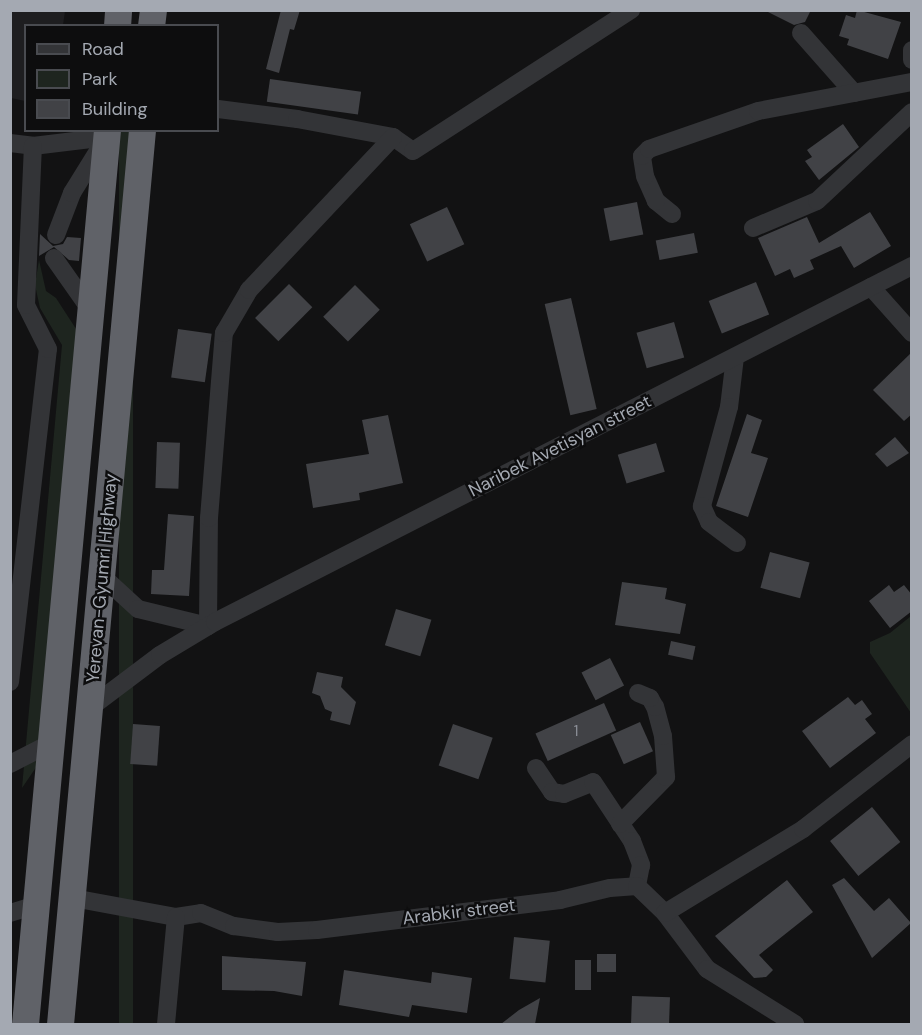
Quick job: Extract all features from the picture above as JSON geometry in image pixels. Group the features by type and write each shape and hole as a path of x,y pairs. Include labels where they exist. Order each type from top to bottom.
{"highway":[{"name":"Yerevan-Gyumri Highway","path":"60,1024 91,707 142,132"},
{"name":"Yerevan-Gyumri Highway","path":"25,1024 107,134"}],"street":[{"path":"219,109 297,119 393,137 412,151 631,10"},
{"path":"801,33 854,93"},
{"path":"912,50 912,60"},
{"path":"672,214 656,201 645,176 642,156 648,149 758,111 912,82"},
{"path":"753,228 817,201 912,112"},
{"path":"10,143 33,146 107,134"},
{"path":"56,235 72,193 107,134"},
{"path":"102,576 138,609 208,626 210,507 224,333 249,290 393,137"},
{"path":"10,682 48,349 26,305 33,146"},
{"path":"54,258 92,312"},
{"name":"Naribek Avetisyan street","path":"91,707 208,626 912,266"},
{"path":"871,287 912,333"},
{"path":"735,357 729,407 702,506 709,522 737,543"},
{"path":"620,824 666,777 663,736 655,707 650,698 638,693"},
{"path":"10,764 51,743"},
{"path":"665,913 803,829 912,744"},
{"path":"537,768 552,792 564,794 593,782 620,824 641,865 637,886 665,913 707,969 795,1024"},
{"name":"Arabkir street","path":"73,898 176,917 201,913 234,926 278,932 317,930 637,886"},
{"path":"10,913 36,905"},
{"path":"166,1024 176,917"}],"shaded area":[{"path":"11,10 65,11 63,24 24,24 24,101 11,98"}],"green space":[{"path":"119,132 133,132 133,1024 119,1024"},
{"path":"39,260 46,291 56,298 80,335 37,766 22,788 62,345 40,308 35,285"},
{"path":"911,616 911,713 870,653 870,642 890,633"}],"building":[{"path":"281,10 300,10 294,30 290,29 279,73 266,69"},
{"path":"764,10 811,10 805,22 794,25"},
{"path":"857,10 901,22 888,59 847,45 849,39 839,36 846,15 855,18"},
{"path":"270,79 361,92 358,115 267,102"},
{"path":"843,124 859,147 819,180 805,161 812,157 807,150"},
{"path":"637,202 643,234 610,241 604,208"},
{"path":"447,207 464,244 427,261 410,224"},
{"path":"870,212 891,246 854,268 841,246 810,260 814,269 794,278 790,269 775,276 758,238 807,217 819,243"},
{"path":"694,233 698,253 660,260 656,240"},
{"path":"40,234 53,246 63,244 67,237 81,238 79,261 69,260 54,247 39,256"},
{"path":"756,282 769,314 722,334 709,301"},
{"path":"289,284 312,307 278,341 255,318"},
{"path":"355,285 380,310 348,342 323,317"},
{"path":"571,298 597,409 570,415 545,304"},
{"path":"674,322 684,358 647,368 637,333"},
{"path":"178,329 212,334 205,382 171,378"},
{"path":"912,352 912,414 904,421 873,390"},
{"path":"747,414 762,420 751,453 768,458 748,517 716,506"},
{"path":"388,415 403,483 359,493 360,500 313,508 306,464 369,454 362,420"},
{"path":"895,437 909,453 887,467 875,454"},
{"path":"157,442 180,443 178,489 155,488"},
{"path":"656,443 665,472 627,483 618,455"},
{"path":"168,514 194,516 189,596 151,594 152,570 164,570"},
{"path":"770,552 810,563 800,598 760,588"},
{"path":"622,582 667,588 665,599 686,604 680,634 615,625"},
{"path":"889,585 894,592 904,585 912,595 912,611 890,628 869,601"},
{"path":"396,609 431,620 420,656 385,645"},
{"path":"671,641 695,646 693,660 668,655"},
{"path":"610,658 624,686 596,700 581,673"},
{"path":"317,672 343,677 341,687 356,702 350,725 330,720 332,712 325,709 320,696 312,693"},
{"path":"848,697 855,705 862,700 872,714 865,719 876,733 830,768 802,731"},
{"path":"604,703 616,730 548,761 535,734"},
{"path":"640,722 653,751 624,764 611,735"},
{"path":"133,724 160,726 157,766 130,764"},
{"path":"453,724 493,738 478,779 439,766"},
{"path":"872,807 900,842 858,876 830,841"},
{"path":"844,878 874,911 889,898 911,923 872,958 832,885"},
{"path":"787,880 813,912 759,955 773,970 766,977 754,978 715,936"},
{"path":"514,937 550,941 545,983 510,979"},
{"path":"597,954 616,954 616,972 597,972"},
{"path":"222,956 306,962 302,996 274,991 222,990"},
{"path":"575,960 591,960 591,990 575,990"},
{"path":"344,970 431,983 432,972 472,978 467,1013 412,1005 409,1017 339,1005"},
{"path":"632,996 670,997 669,1024 631,1024"},
{"path":"540,998 535,1024 501,1024 519,1010"}]}
